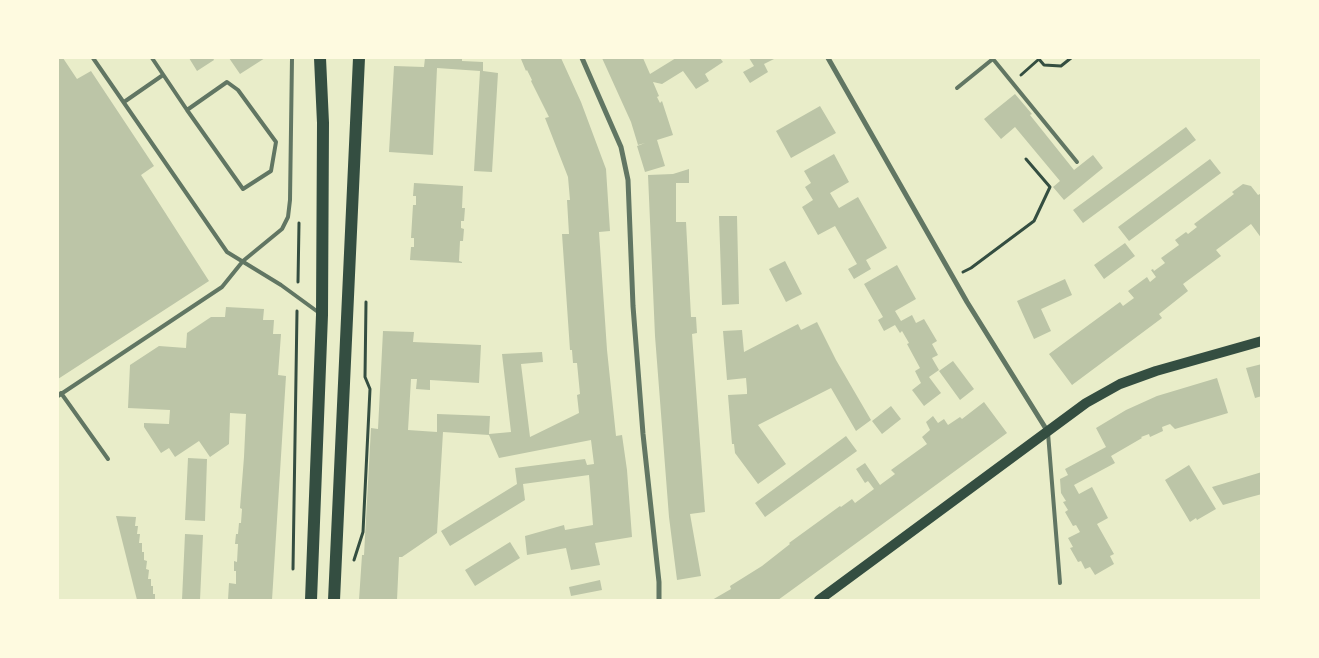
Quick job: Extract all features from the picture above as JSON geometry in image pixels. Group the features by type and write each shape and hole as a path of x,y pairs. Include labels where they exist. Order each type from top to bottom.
{"main road":[{"path":"311,600 322,315 323,123 320,58"},
{"path":"334,600 359,58"},
{"path":"819,600 1086,403 1120,384 1156,371 1262,340"}],"street":[{"path":"582,58 621,147 628,180 633,306 643,434 659,582 659,600"},
{"path":"828,58 953,277 1048,432"}],"lane":[{"path":"93,58 227,252 281,285 322,315"},
{"path":"152,58 187,110 243,189 271,171 276,142 238,90 227,82 187,110"},
{"path":"108,459 59,394 222,287 243,261 282,230 288,217 290,200 292,58"},
{"path":"957,88 994,58 1077,162"},
{"path":"124,102 163,75"},
{"path":"1048,432 1060,583"}],"path":[{"path":"1012,82 1039,58 1044,65 1061,66 1072,58"},
{"path":"953,277 971,268 1034,221 1050,187 1026,159"},
{"path":"294,571 300,217"},
{"path":"353,567 363,532 370,389 365,377 366,300"}],"building":[{"path":"58,58 63,58 77,79 91,71 154,166 141,175 209,281 58,379"},
{"path":"189,58 213,58 214,60 197,71"},
{"path":"229,58 265,58 240,74"},
{"path":"425,58 462,58 462,61 483,62 483,71 498,73 492,172 474,171 480,71 437,68 433,155 389,152 394,66 424,67"},
{"path":"561,58 581,102 606,169 610,231 599,232 607,350 616,436 622,435 627,470 632,537 595,543 600,565 571,570 566,548 527,555 525,536 564,525 565,530 593,525 589,475 523,484 525,500 450,546 441,531 517,484 515,468 585,459 587,465 594,464 591,440 499,458 489,435 443,432 437,533 402,557 399,557 397,600 359,600 362,555 364,555 371,428 378,429 383,331 414,332 413,342 481,345 479,383 430,380 430,390 416,389 417,379 411,379 408,430 437,432 437,414 490,416 489,434 511,432 502,354 542,352 543,362 521,364 530,437 579,413 577,395 580,394 577,363 573,363 572,350 570,350 562,234 569,234 567,200 570,200 568,177 545,118 549,117 521,59"},
{"path":"602,58 643,58 650,74 676,58 720,58 723,62 705,74 709,81 696,89 683,71 662,84 653,82 660,103 662,101 673,135 657,140 665,166 645,172 637,146 645,143 638,145 631,122"},
{"path":"749,58 776,58 764,64 768,72 750,83 743,72 754,66"},
{"path":"1015,94 1074,170 1093,155 1103,168 1064,200 1053,187 1060,181 1015,127 1001,139 984,119"},
{"path":"820,106 836,133 791,158 776,131"},
{"path":"1186,127 1196,140 1083,223 1073,210"},
{"path":"834,154 849,182 830,193 839,208 858,197 887,248 866,260 871,269 854,279 848,269 857,264 835,226 818,235 802,207 813,200 805,187 811,183 804,171"},
{"path":"1210,159 1221,173 1129,241 1118,227"},
{"path":"689,169 689,183 676,183 676,222 686,222 691,317 696,317 697,333 692,334 705,512 690,514 701,576 677,580 669,517 655,336 648,175 673,174"},
{"path":"414,183 463,186 462,208 465,208 464,221 461,221 461,228 464,229 463,241 460,241 459,261 462,263 410,260 411,247 414,247 414,238 411,238 413,205 416,205 416,196 413,196"},
{"path":"1243,184 1251,186 1258,195 1262,193 1262,239 1251,224 1216,250 1221,256 1183,284 1188,291 1159,314 1162,318 1072,385 1049,354 1120,302 1123,306 1134,298 1128,291 1147,277 1150,282 1156,277 1151,270 1153,269 1154,271 1165,263 1161,258 1179,245 1175,240 1197,227 1194,224 1234,194 1232,192"},
{"path":"719,216 737,216 739,304 722,305"},
{"path":"1125,243 1135,256 1104,279 1094,265"},
{"path":"785,261 802,294 786,302 769,269"},
{"path":"897,265 916,299 895,311 901,321 912,315 916,323 924,319 937,341 932,344 938,355 932,358 939,370 929,377 941,393 924,406 912,390 921,383 915,371 920,368 907,344 909,343 902,331 900,333 895,325 884,331 878,320 883,317 864,284"},
{"path":"1065,279 1072,295 1041,309 1051,331 1034,339 1017,301"},
{"path":"226,307 264,309 263,320 274,320 273,334 281,334 278,375 286,376 272,600 228,600 229,583 236,584 234,561 237,562 238,544 235,544 239,523 241,523 242,509 240,508 246,414 230,413 229,444 210,457 199,441 175,457 169,448 161,453 144,427 144,423 169,424 170,410 128,408 130,365 159,346 186,348 187,333 211,317 225,317"},
{"path":"817,322 836,360 871,420 856,431 831,388 758,425 786,464 758,484 735,453 734,444 732,444 728,395 747,394 747,390 746,378 727,380 723,331 742,330 744,352 798,324 801,330"},
{"path":"953,361 974,389 960,400 939,371"},
{"path":"1262,364 1262,396 1255,398 1246,368"},
{"path":"1217,378 1228,413 1175,429 1170,424 1162,427 1163,431 1150,437 1149,434 1141,437 1111,456 1115,463 1074,485 1079,494 1092,487 1108,518 1097,524 1114,554 1110,556 1114,564 1095,575 1090,567 1085,569 1081,561 1078,562 1070,548 1073,547 1068,538 1080,532 1076,525 1073,526 1065,512 1068,510 1063,502 1066,501 1061,493 1060,479 1068,475 1065,469 1106,447 1096,428 1126,410 1157,396"},
{"path":"984,402 1007,433 873,531 778,600 712,600 731,589 730,586 762,566 789,543 840,506 852,499 855,503 874,489 868,481 865,483 856,469 865,463 880,485 895,474 891,470 927,444 922,437 930,430 926,422 933,416 938,423 944,419 948,425 960,417 962,419"},
{"path":"891,406 901,419 882,434 872,421"},
{"path":"846,436 857,451 765,517 755,503"},
{"path":"188,458 207,459 205,521 185,520"},
{"path":"1189,465 1216,509 1190,522 1165,480"},
{"path":"1262,472 1262,494 1223,505 1212,487"},
{"path":"116,516 136,517 135,526 138,526 137,534 140,534 139,543 142,543 144,560 147,561 146,569 149,570 148,579 151,579 155,600 137,600"},
{"path":"185,534 203,535 200,600 182,600"},
{"path":"510,542 520,558 475,586 465,570"},
{"path":"600,580 602,590 571,596 569,587"}]}
